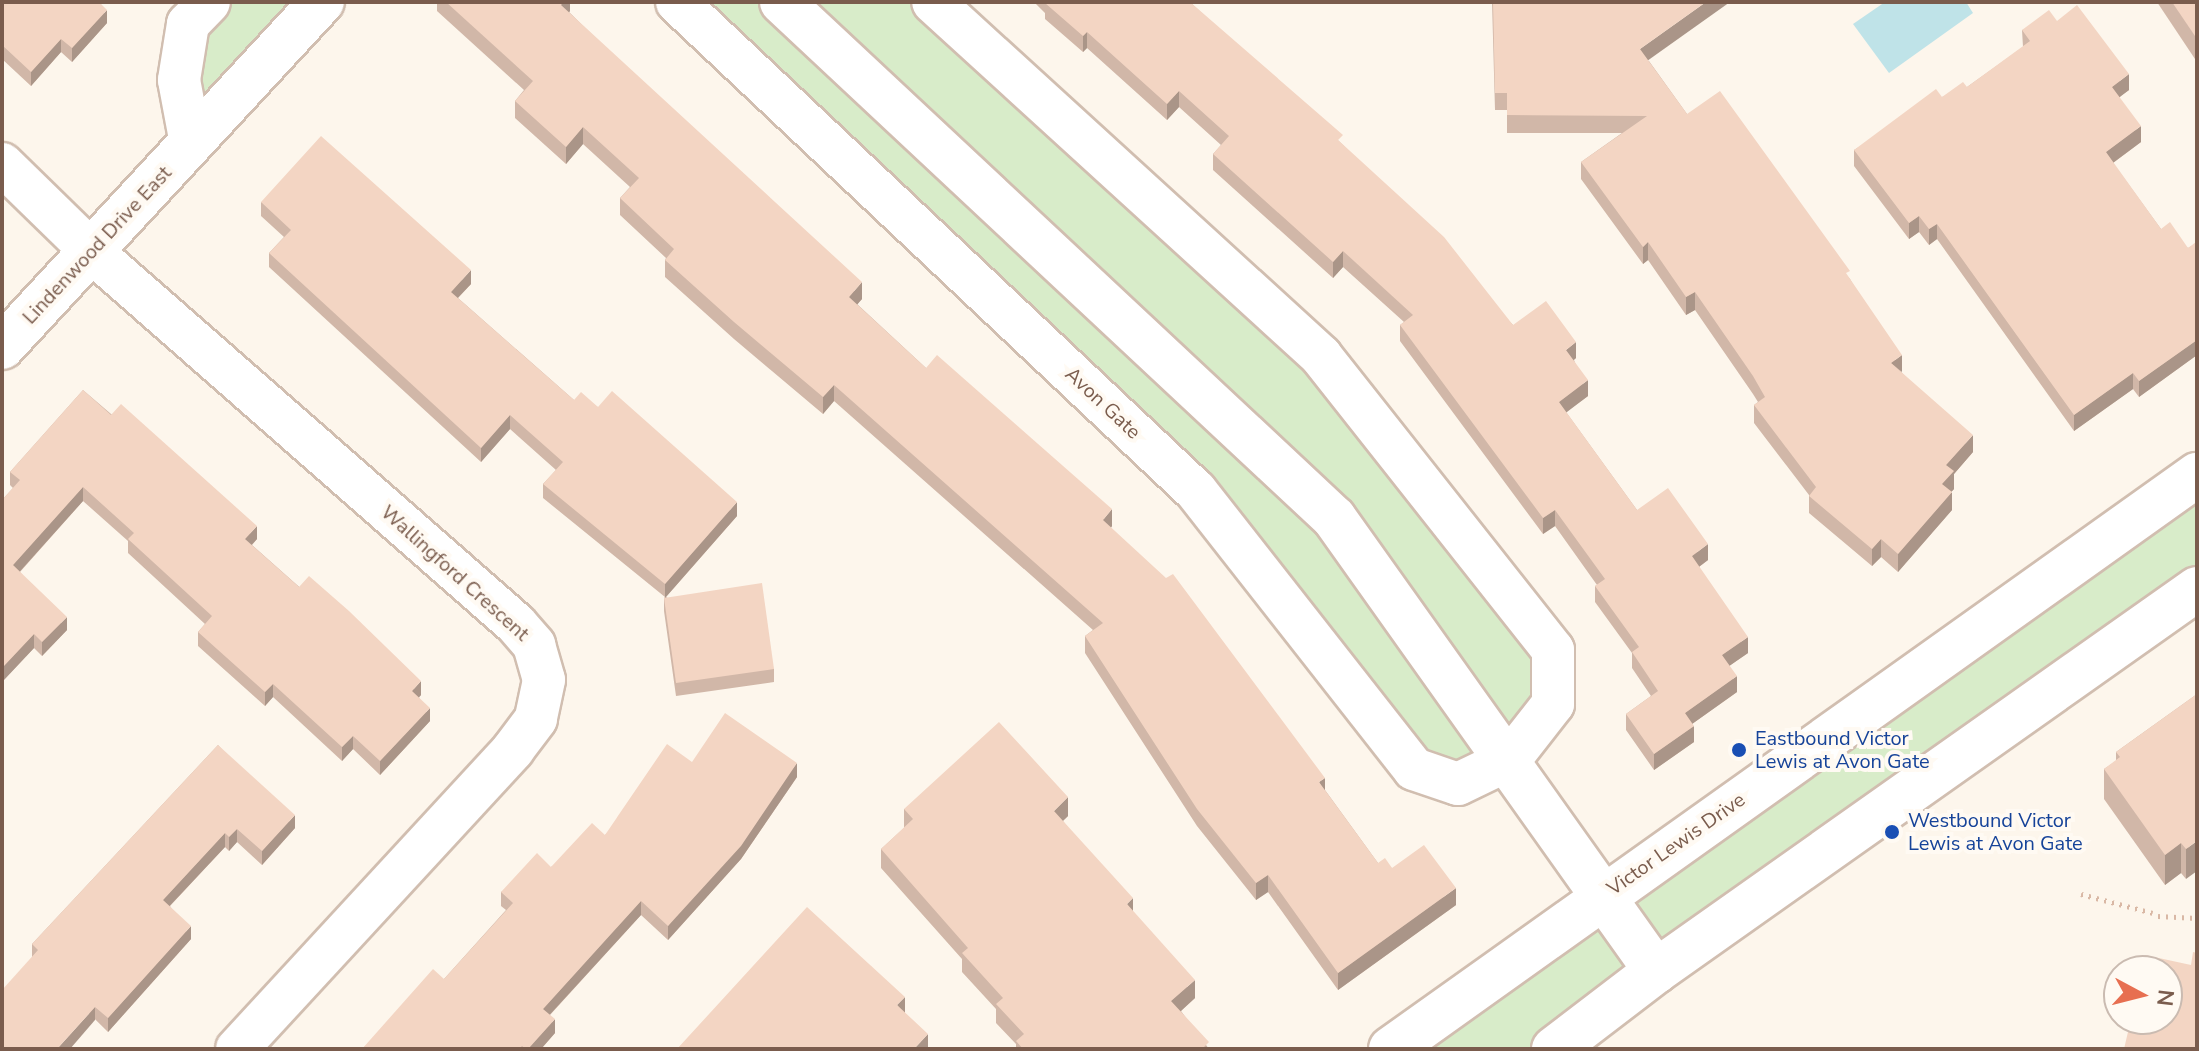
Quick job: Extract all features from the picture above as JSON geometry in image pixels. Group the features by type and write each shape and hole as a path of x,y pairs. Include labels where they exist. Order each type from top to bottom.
{"street":[{"path":"191,144 179,80 188,24 209,2"},
{"name":"Lindenwood Drive East","path":"2,347 322,2"},
{"name":"Avon Gate","path":"677,2 1196,491 1414,769 1458,784 1510,759 1553,704 1553,650 1321,356 933,2"},
{"path":"782,2 1334,518 1510,759 1601,897 1656,971"},
{"name":"Wallingford Crescent","path":"2,164 91,251 516,624 534,645 544,680 536,719 513,750 237,1049"},
{"name":"Victor Lewis Drive","path":"1391,1049 2197,475"},
{"path":"1554,1049 1656,971 2197,589"}],"path":[{"path":"2081,894 2156,914 2197,918"}],"green space":[{"path":"209,2 322,2 191,144"},
{"path":"677,2 933,2 1321,356 1553,650 1510,759 1414,769 1196,491"},
{"path":"2197,475 2197,589 1554,1049 1391,1049"}],"water":[{"path":"1885,2 1966,2 1973,13 1889,73 1853,24"}],"building":[{"path":"2,2 99,2 107,10 72,48 61,39 31,72 2,45"},
{"path":"446,2 563,2 561,5 862,282 849,297 926,368 937,355 1112,509 1103,520 1166,578 1173,574 1325,778 1319,782 1378,863 1385,858 1392,868 1424,845 1456,888 1338,973 1268,875 1256,883 1197,809 1085,636 1103,623 834,385 823,397 665,260 674,249 620,198 639,178 583,127 566,147 515,101 533,81"},
{"path":"1046,2 1190,2 1343,135 1338,140 1444,237 1513,325 1546,301 1576,342 1566,350 1588,380 1559,402 1637,510 1668,488 1708,544 1692,556 1748,637 1722,655 1737,676 1685,713 1694,726 1654,754 1626,714 1658,691 1632,652 1639,647 1595,586 1605,579 1555,510 1543,518 1400,325 1413,315 1343,251 1333,262 1213,154 1229,136 1179,91 1167,104 1087,32 1083,36"},
{"path":"1493,2 1706,2 1640,49 1687,114 1720,91 1850,271 1846,273 1902,355 1891,363 1973,435 1946,465 1954,471 1942,484 1952,492 1898,554 1881,539 1872,549 1809,496 1816,487 1754,405 1765,397 1753,376 1695,292 1686,297 1648,242 1643,247 1581,162 1647,116 1507,115 1507,93 1495,93"},
{"path":"2172,2 2197,2 2197,39"},
{"path":"2077,5 2129,74 2112,87 2141,126 2106,152 2161,229 2170,222 2188,248 2197,243 2197,340 2139,381 2133,373 2074,415 1937,224 1929,229 1919,216 1909,223 1854,150 1936,89 1942,97 1963,82 1967,87 2030,41 2022,30 2049,10 2057,21"},
{"path":"321,136 471,270 451,292 574,400 581,392 598,407 612,391 737,502 665,584 543,484 563,462 510,415 481,448 269,253 291,230 261,202"},
{"path":"83,390 111,415 121,404 257,526 245,539 299,587 309,576 421,681 412,691 430,708 380,761 353,736 342,747 273,684 265,692 198,632 212,616 128,539 134,533 83,487 13,565 67,617 42,642 34,634 2,668 2,500 20,480 10,472"},
{"path":"762,583 774,669 676,683 664,598"},
{"path":"2197,694 2197,841 2186,849 2181,843 2165,855 2104,769 2120,757 2116,752"},
{"path":"725,713 797,763 741,846 668,926 641,901 543,1009 555,1019 528,1049 522,1046 519,1049 362,1049 433,969 444,979 513,903 501,892 537,853 551,867 592,823 605,835 667,744 692,762"},
{"path":"999,722 1068,797 1054,811 1133,898 1127,904 1195,980 1171,1001 1209,1042 1202,1049 1023,1049 1016,1041 1024,1034 996,1004 1003,998 962,953 968,948 881,849 913,819 904,809"},
{"path":"218,745 295,815 262,851 237,829 229,837 225,833 163,900 191,926 108,1018 95,1007 57,1049 2,1049 2,990 38,950 32,944"},
{"path":"807,907 905,997 897,1005 928,1034 914,1049 677,1049"},
{"path":"2193,952 2197,953 2197,1049 2124,1049 2127,1035 2183,1035 2183,963 2191,965"}],"place":[{"name":"Eastbound Victor Lewis at Avon Gate","path":"1739,750"},
{"name":"Westbound Victor Lewis at Avon Gate","path":"1892,832"}]}
